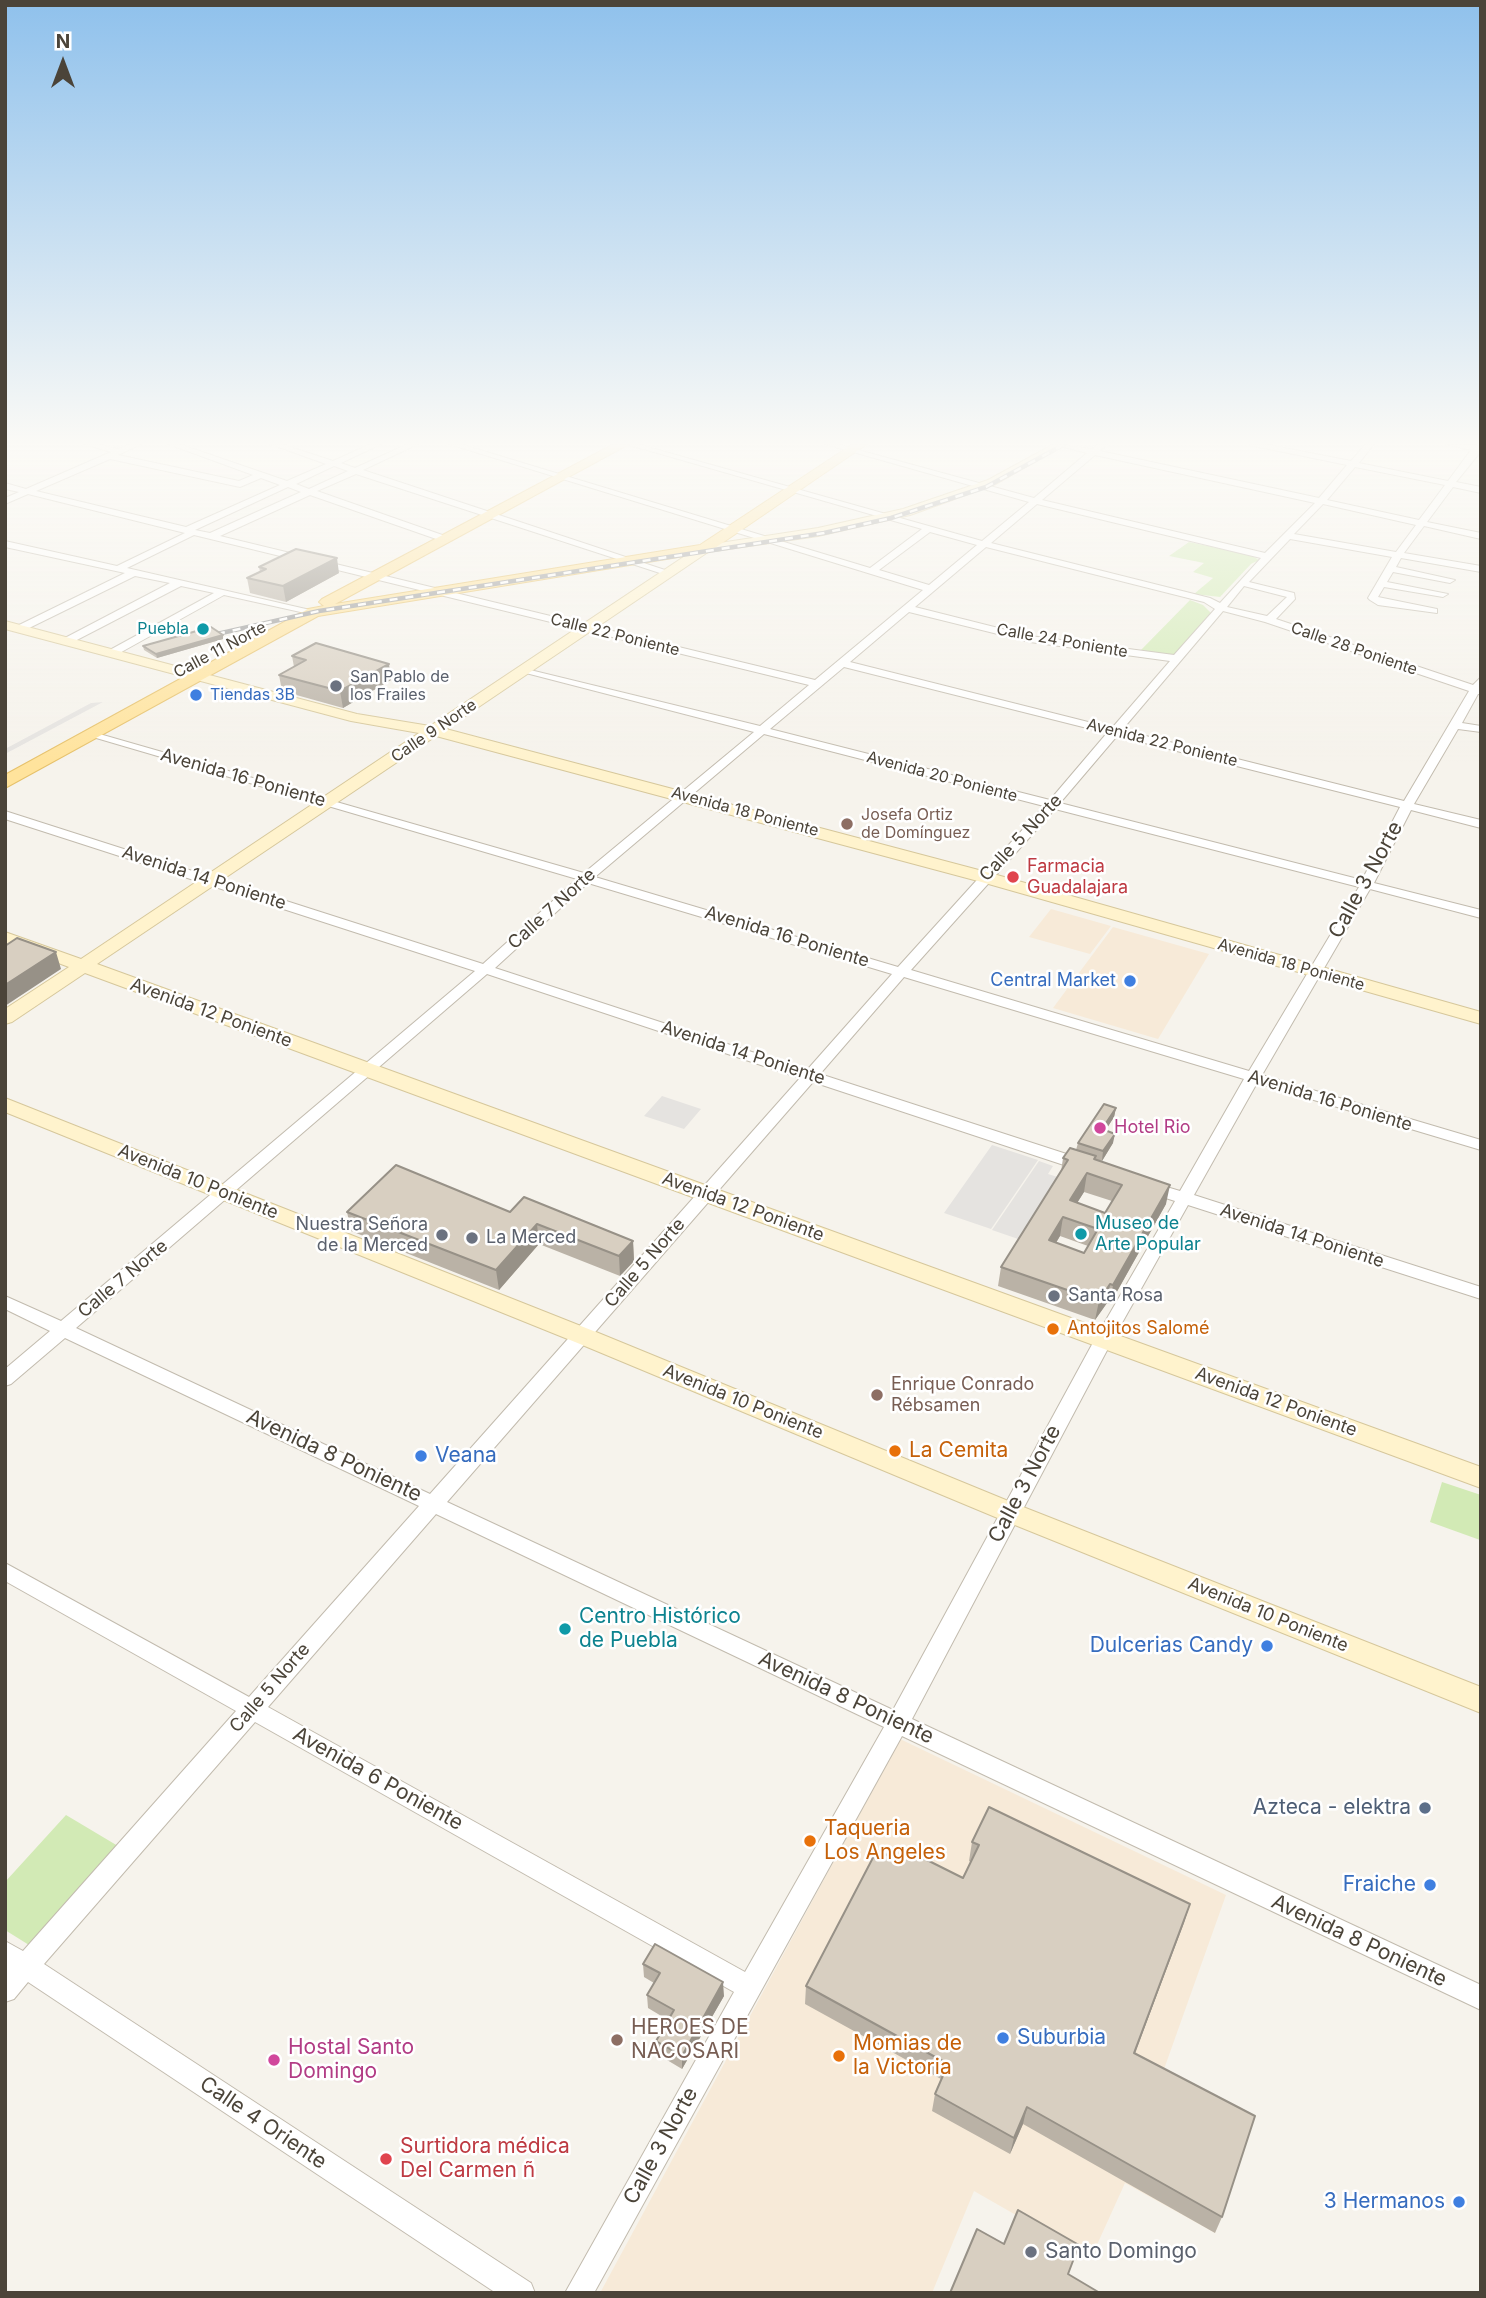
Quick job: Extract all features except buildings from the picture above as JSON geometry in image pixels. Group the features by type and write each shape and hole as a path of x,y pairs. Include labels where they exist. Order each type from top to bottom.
{"main road":[{"name":"Calle 11 Norte","path":"5,765 294,610 323,604 423,551"},
{"name":"Calle 11 Norte","path":"5,783 314,612 691,551"}],"street":[{"path":"38,551 294,610 314,612"},
{"path":"118,569 152,551"},
{"name":"Calle 22 Poniente","path":"273,551 817,684"},
{"path":"600,551 669,573"},
{"name":"Calle 9 Norte","path":"5,1018 702,551"},
{"path":"807,551 931,589"},
{"path":"872,571 898,551"},
{"name":"Calle 7 Norte","path":"5,1379 485,969 586,878 975,551"},
{"path":"1013,551 1207,600 1221,608 1269,620"},
{"path":"1244,551 1268,557"},
{"name":"Calle 5 Norte","path":"5,1990 15,1959 253,1708 982,880 1052,806 1242,583 1273,551"},
{"path":"1376,551 1481,569"},
{"path":"1401,551 1375,600 1433,611"},
{"path":"1390,569 1450,580"},
{"path":"10,629 133,573"},
{"path":"67,641 178,583"},
{"name":"Calle 28 Poniente","path":"1242,583 1291,595 1269,620 1479,687"},
{"path":"1382,584 1443,594"},
{"path":"112,653 221,593"},
{"name":"Calle 24 Poniente","path":"907,608 1030,639 1178,659"},
{"name":"Avenida 18 Poniente","path":"10,629 112,653 173,674"},
{"name":"Avenida 18 Poniente","path":"10,629 173,674 199,676 356,718 596,776 1481,1018"},
{"name":"Avenida 22 Poniente","path":"842,663 1481,824"},
{"name":"Avenida 20 Poniente","path":"526,670 1481,914"},
{"name":"Calle 3 Norte","path":"579,2293 898,1723 1104,1339 1252,1078 1366,885 1407,806 1479,687"},
{"path":"1454,725 1481,729"},
{"name":"Avenida 16 Poniente","path":"92,735 902,971 1481,1145"},
{"name":"Avenida 14 Poniente","path":"5,815 811,1074 1097,1170"},
{"name":"Avenida 12 Poniente","path":"5,937 1481,1478"},
{"name":"Avenida 10 Poniente","path":"5,1104 1009,1512 1481,1700"},
{"name":"Avenida 14 Poniente","path":"1134,1182 1481,1293"},
{"name":"Avenida 8 Poniente","path":"5,1302 1470,1993"},
{"name":"Avenida 6 Poniente","path":"5,1572 253,1708 750,1988"},
{"name":"Calle 4 Oriente","path":"15,1959 521,2293"}],"shaded area":[{"path":"103,702 5,754 5,749 91,703"},
{"path":"1051,909 1111,926 1090,954 1029,937"},
{"path":"1113,927 1209,954 1158,1039 1053,1008"},
{"path":"662,1096 701,1109 684,1129 644,1116"},
{"path":"992,1145 1038,1160 991,1229 944,1213"},
{"path":"1039,1161 1053,1166 1048,1174 1064,1179 1024,1241 992,1230"},
{"path":"900,1739 1226,1895 1158,2086 1248,2133 1215,2233 1125,2183 1091,2258 974,2191 932,2293 600,2293"}],"green space":[{"path":"1176,551 1233,551 1251,555 1259,560 1251,564 1220,597 1194,594 1213,578 1193,572 1204,563 1169,556"},
{"path":"1190,600 1203,605 1211,613 1180,652 1171,656 1140,651"},
{"path":"1442,1482 1481,1495 1480,1540 1430,1522"},
{"path":"66,1815 123,1849 37,1950 5,1930 5,1882"}],"railway":[{"path":"217,634 319,611 706,551"}],"place":[{"name":"Puebla","path":"203,629"},
{"name":"San Pablo de los Frailes","path":"336,686"},
{"name":"Tiendas 3B","path":"196,695"},
{"name":"Josefa Ortiz de Domínguez","path":"847,824"},
{"name":"Farmacia Guadalajara","path":"1013,877"},
{"name":"Central Market","path":"1130,981"},
{"name":"Hotel Rio","path":"1100,1128"},
{"name":"Museo de Arte Popular","path":"1081,1234"},
{"name":"Nuestra Señora de la Merced","path":"442,1235"},
{"name":"La Merced","path":"472,1238"},
{"name":"Santa Rosa","path":"1054,1296"},
{"name":"Antojitos Salomé","path":"1053,1329"},
{"name":"Enrique Conrado Rébsamen","path":"877,1395"},
{"name":"La Cemita","path":"895,1451"},
{"name":"Veana","path":"421,1456"},
{"name":"Centro Histórico de Puebla","path":"565,1629"},
{"name":"Dulcerias Candy","path":"1267,1646"},
{"name":"Azteca - elektra","path":"1425,1808"},
{"name":"Taqueria Los Angeles","path":"810,1841"},
{"name":"Fraiche","path":"1430,1885"},
{"name":"Suburbia","path":"1003,2038"},
{"name":"HEROES DE NACOSARI","path":"617,2040"},
{"name":"Momias de la Victoria","path":"839,2056"},
{"name":"Hostal Santo Domingo","path":"274,2060"},
{"name":"Surtidora médica Del Carmen ñ","path":"386,2159"},
{"name":"3 Hermanos","path":"1459,2202"},
{"name":"Santo Domingo","path":"1031,2252"}]}
